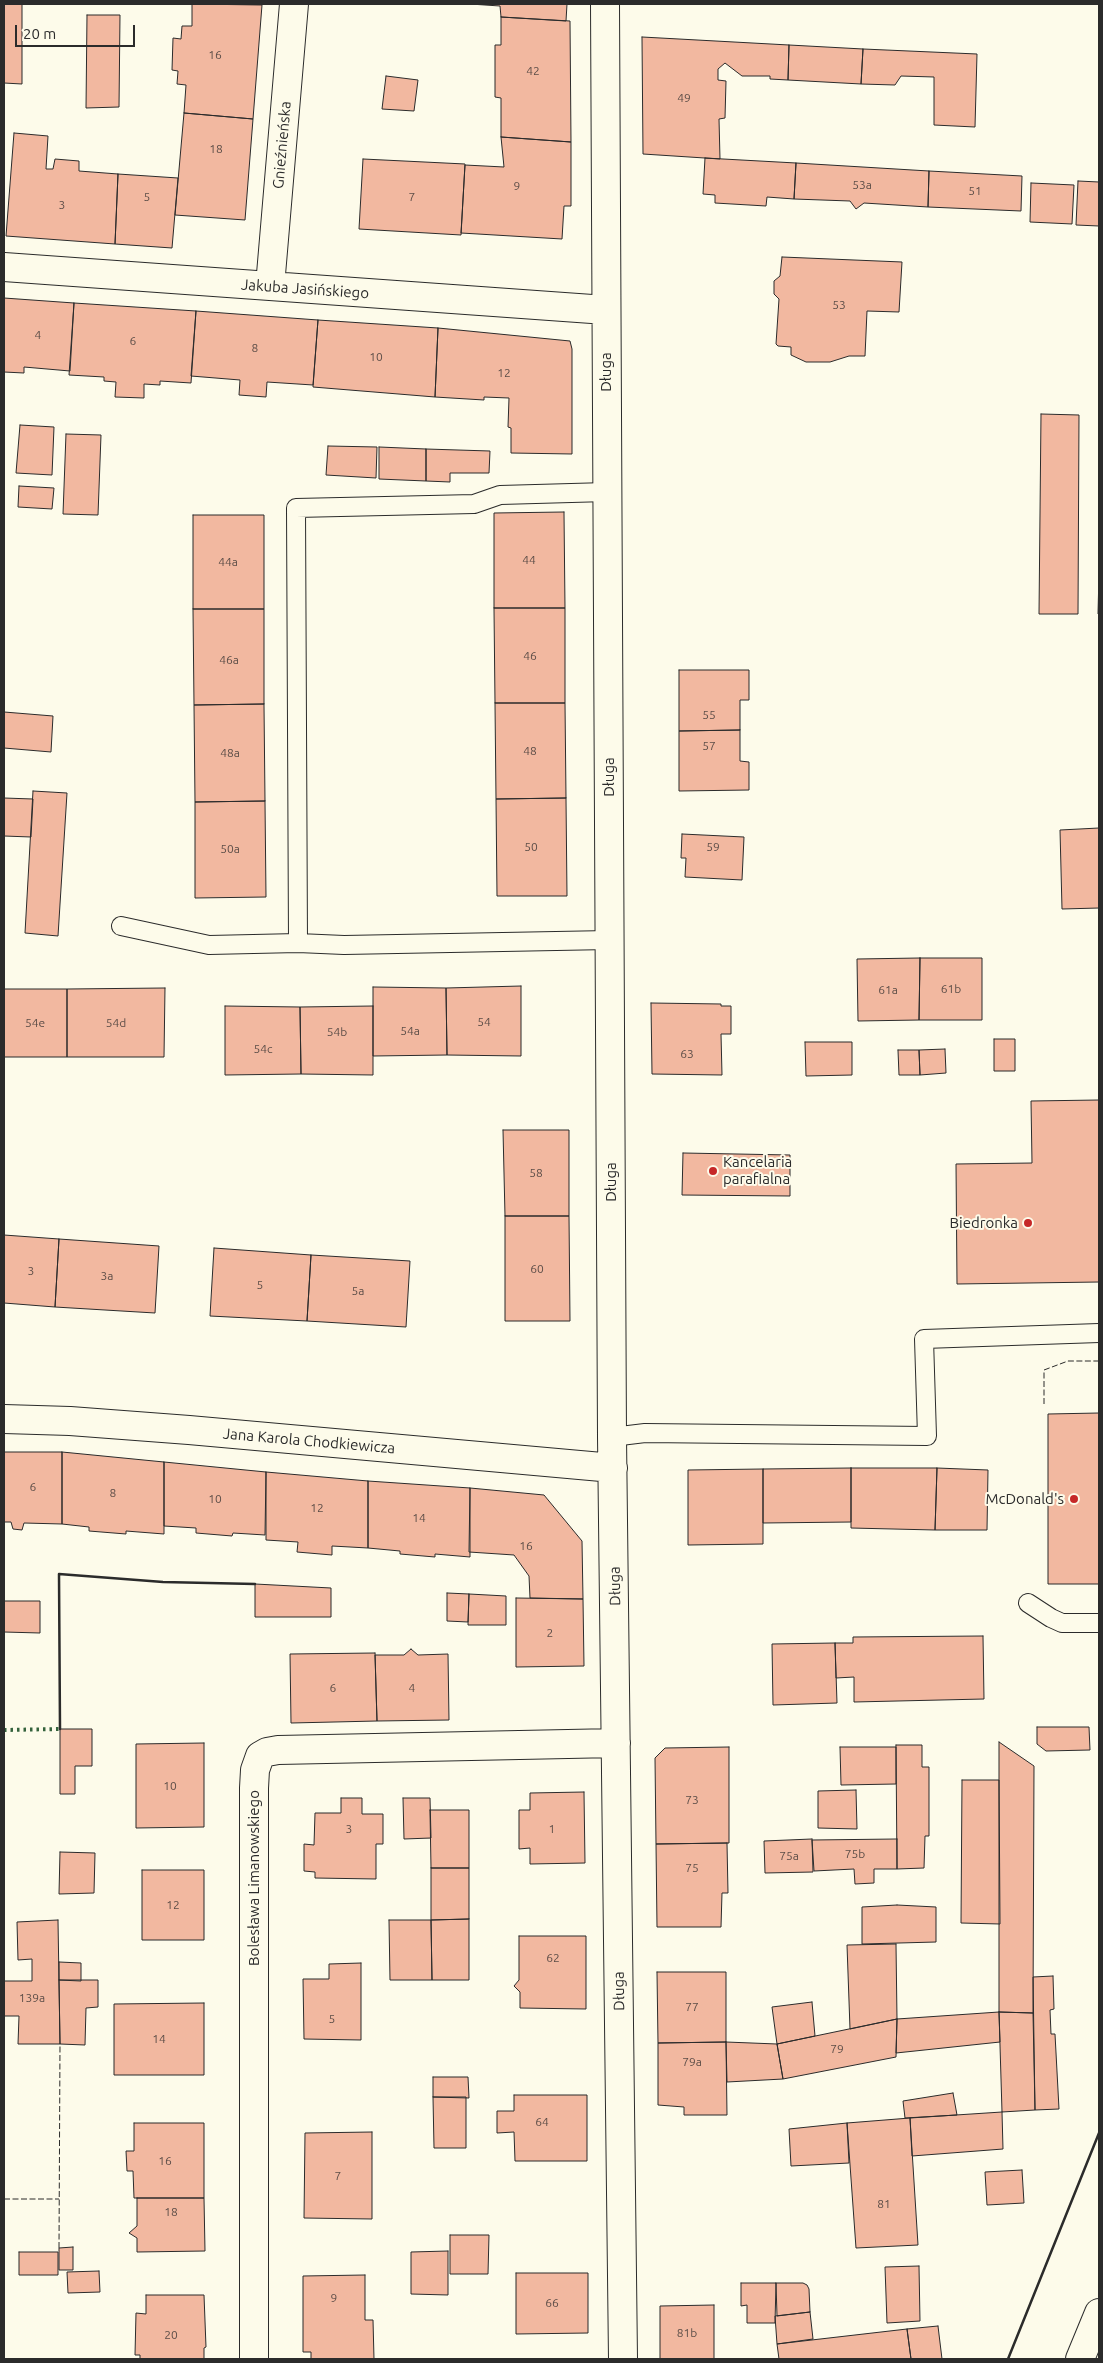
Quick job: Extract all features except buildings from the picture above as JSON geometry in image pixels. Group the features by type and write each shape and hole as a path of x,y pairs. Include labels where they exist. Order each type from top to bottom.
{"street":[{"name":"Gnieźnieńska","path":"270,286 294,4"},
{"name":"Długa","path":"605,4 612,1437 614,1468 622,2359"},
{"name":"Jakuba Jasińskiego","path":"4,267 606,310"},
{"name":"Jana Karola Chodkiewicza","path":"4,1420 70,1421 159,1428 614,1468"},
{"name":"Bolesława Limanowskiego","path":"254,2359 254,1788 255,1770 260,1756 267,1752 278,1750 616,1743"},
{"path":"1080,2359 1099,2313"}],"lane":[{"path":"298,944 296,508 474,504 500,496 607,492"},
{"path":"121,926 209,945 344,945 609,940"},
{"path":"612,1437 645,1433 927,1436 924,1340 1099,1333"},
{"path":"1028,1603 1051,1618 1062,1622 1099,1623"}],"hedge":[{"path":"4,1730 60,1729"}],"fence":[{"path":"1044,1404 1044,1370 1068,1361 1099,1361"},
{"path":"59,2248 60,2044"},
{"path":"4,2199 59,2199"}],"wall":[{"path":"60,1729 59,1574 163,1582 255,1584"},
{"path":"1008,2359 1099,2133"}],"place":[{"name":"Kancelaria parafialna","path":"713,1171"},
{"name":"Biedronka","path":"1028,1223"},
{"name":"McDonald's","path":"1074,1499"}]}
